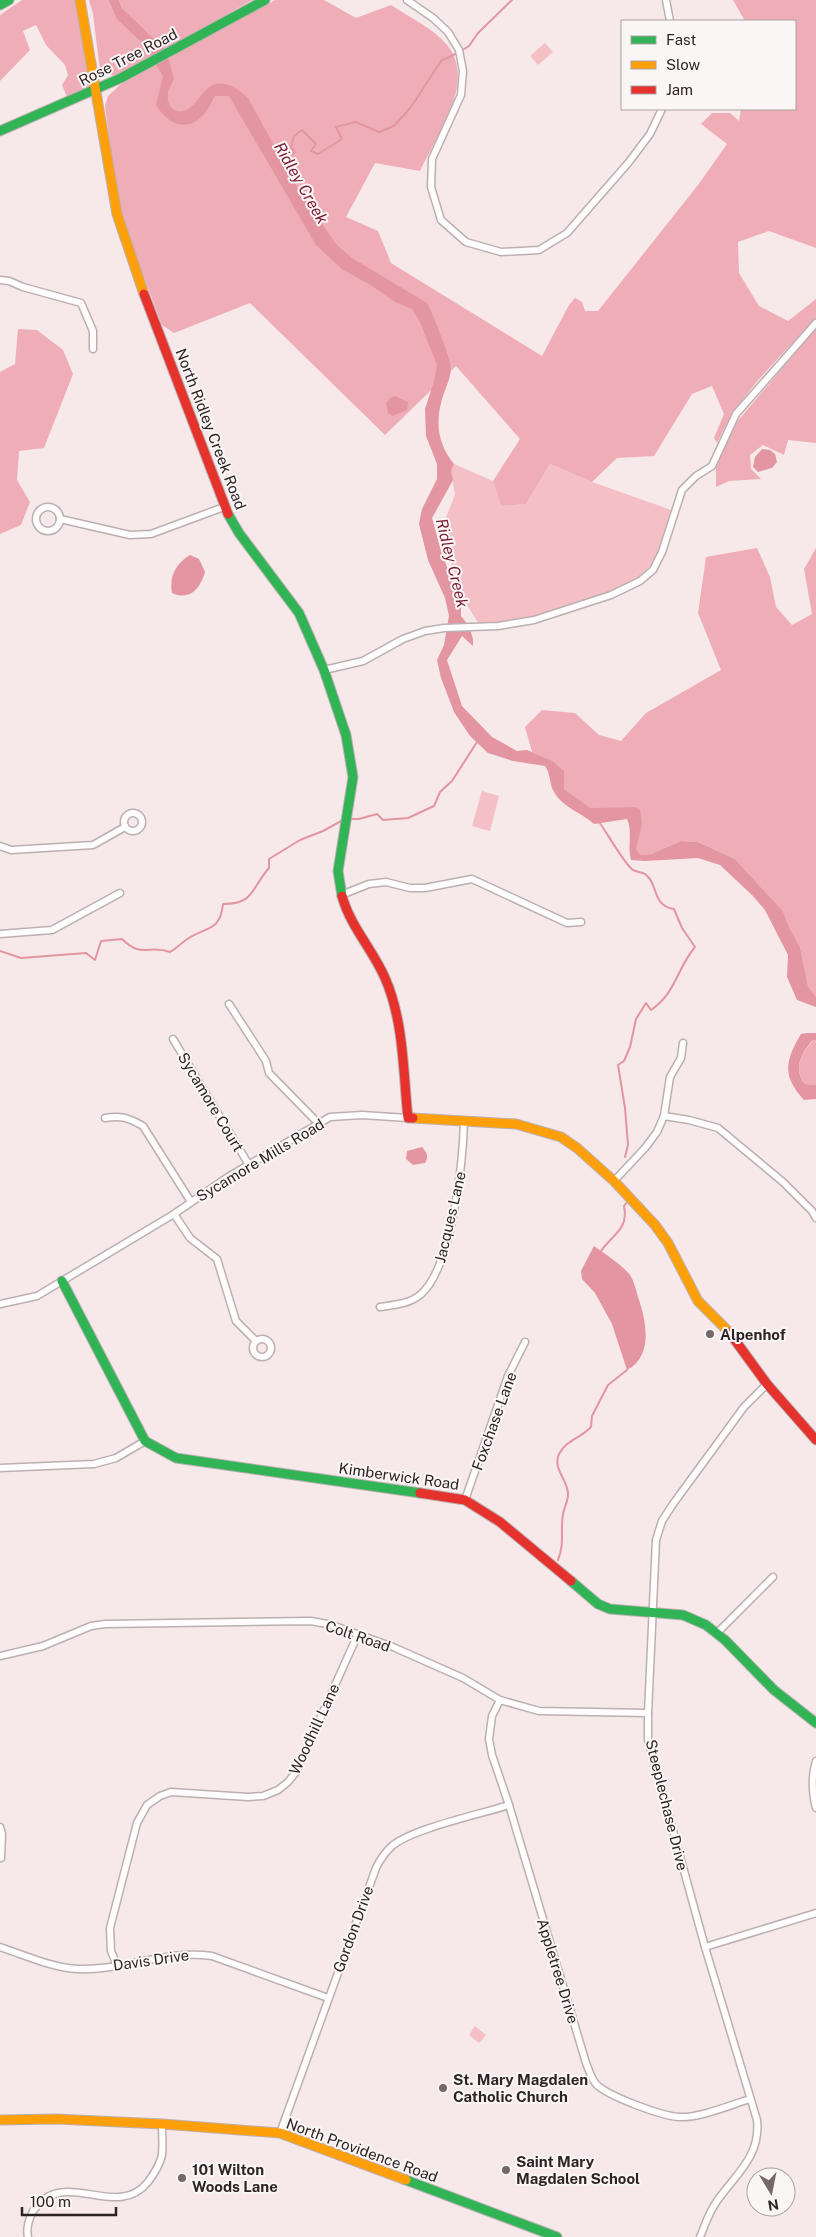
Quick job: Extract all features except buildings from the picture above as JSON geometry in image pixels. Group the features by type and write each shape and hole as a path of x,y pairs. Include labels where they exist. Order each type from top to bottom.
{"main road":[{"path":"0,5 9,0"},
{"name":"North Ridley Creek Road","path":"80,0 121,231 224,507 239,533 299,613 324,670 346,735 351,756 353,778 338,871 341,895 385,978 392,998 396,1015 408,1118"},
{"name":"Rose Tree Road","path":"0,130 97,90 167,55 265,0"},
{"path":"408,1118 516,1124 560,1137 576,1148 614,1181 655,1225 668,1243 698,1301 735,1339 767,1384 816,1440"},
{"path":"62,1282 145,1441"},
{"name":"Kimberwick Road","path":"145,1441 176,1458 465,1500 500,1522 598,1604 611,1610 683,1615 700,1622 717,1634 768,1686 816,1723"},
{"name":"North Providence Road","path":"0,2120 56,2119 162,2124 280,2133 545,2235 556,2237"}],"street":[{"path":"407,0 448,32 458,50 464,71 461,95 432,160 431,187 441,220 466,242 501,252 539,250 567,233 629,162 650,134 662,110"},
{"path":"666,0 670,20"},
{"path":"0,280 81,303 93,330 93,349"},
{"path":"324,670 363,661 403,639 425,631 444,628 498,626 534,620 611,596 640,581 653,570 662,552 682,490 696,476 712,466 736,414 816,323"},
{"path":"60,519 114,532 137,535 150,534 224,507"},
{"path":"0,846 10,850 87,846 93,845 125,827"},
{"path":"341,895 369,884 386,882 410,888 425,888 472,880 567,923 581,922"},
{"path":"0,934 52,930 120,893"},
{"path":"229,1004 266,1061 269,1073 318,1123"},
{"name":"Sycamore Court","path":"173,1039 249,1165"},
{"path":"614,1181 645,1148 657,1132 664,1116 670,1077 681,1058 684,1043"},
{"path":"105,1118 117,1116 130,1118 142,1126 191,1202"},
{"path":"664,1116 718,1128 784,1182 812,1211 816,1218"},
{"name":"Sycamore Mills Road","path":"0,1304 37,1296 62,1282 174,1214 249,1165 330,1117 408,1118"},
{"name":"Jacques Lane","path":"380,1307 400,1304 419,1296 432,1280 442,1260 463,1159 464,1120"},
{"path":"174,1214 190,1238 217,1259 236,1321 256,1341"},
{"name":"Foxchase Lane","path":"465,1500 508,1376 525,1342"},
{"name":"Steeplechase Drive","path":"700,2237 715,2204 752,2156 758,2133 757,2120 705,1947 648,1740 656,1540 662,1521 744,1407 767,1384"},
{"path":"0,1468 94,1464 116,1458 145,1441"},
{"path":"717,1634 774,1577"},
{"name":"Colt Road","path":"0,1656 43,1646 91,1626 105,1624 311,1622 332,1625 358,1634 463,1678 500,1700 539,1710 648,1713"},
{"name":"Woodhill Lane","path":"116,1965 110,1945 110,1928 137,1823 147,1805 160,1796 171,1792 248,1797 262,1796 283,1786 296,1772 358,1634"},
{"name":"Appletree Drive","path":"500,1700 492,1716 490,1739 492,1755 586,2063 596,2084 614,2096 679,2117 692,2116 750,2099"},
{"path":"816,1761 812,1789 816,1808"},
{"name":"Gordon Drive","path":"280,2133 376,1868 392,1846 413,1834 509,1806"},
{"path":"0,1827 2,1834 1,1858"},
{"path":"705,1947 816,1913"},
{"name":"Davis Drive","path":"0,1947 39,1960 77,1969 198,1954 230,1962 328,1998"},
{"path":"28,2237 30,2216 39,2204 50,2196 64,2191 114,2198 129,2195 144,2186 154,2173 162,2155 162,2124"}],"shaded area":[{"path":"22,0 75,0 80,13 92,88 68,99 62,85 68,75 65,65 46,45 36,25 23,31 30,50 0,81 0,15"},
{"path":"89,0 108,0 116,16 141,42 152,57 119,74 106,74 100,70 93,14"},
{"path":"108,0 119,0 122,8 166,50 174,79 168,93 168,101 172,108 178,111 186,110 213,85 229,85 239,91 248,98 297,187 336,244 352,258 427,303 445,347 451,369 440,408 439,433 444,449 454,464 451,471 453,480 432,518 441,551 461,604 461,616 469,626 473,639 473,646 462,636 447,660 462,706 492,737 517,751 527,750 553,761 564,771 564,789 590,808 634,807 640,809 642,824 636,849 641,855 651,854 681,841 698,842 735,859 783,911 800,947 808,986 816,997 816,1007 797,1000 787,977 788,955 765,910 720,865 698,858 631,860 630,829 627,819 594,824 562,802 552,789 545,766 513,761 488,753 470,736 454,712 441,678 437,660 444,645 449,616 445,598 428,560 419,524 422,509 437,479 437,464 426,436 425,409 437,365 420,322 412,309 395,302 369,284 343,270 316,245 229,96 215,96 203,115 189,124 175,123 162,113 156,105 163,76 145,46 117,19"},
{"path":"119,0 252,0 166,50 122,8"},
{"path":"275,0 324,0 356,18 391,5 428,28 447,45 455,59 458,75 456,91 444,125 420,171 375,163 346,217 378,231 391,263 542,356 569,305 575,298 582,302 585,311 598,311 698,185 727,144 701,124 712,113 730,113 739,121 741,110 796,110 796,20 744,20 733,0 816,0 816,248 769,231 738,242 739,273 759,306 788,321 816,299 816,318 748,392 726,425 717,443 714,438 724,414 712,386 692,394 654,456 617,458 592,482 550,464 526,504 501,506 493,481 520,439 456,366 385,435 250,303 174,333 162,325 124,224 110,146 105,106 108,96 121,84"},
{"path":"545,43 553,52 538,65 530,56"},
{"path":"816,328 816,443 788,440 784,455 763,445 750,455 751,469 761,479 729,481 716,487 716,467 731,429"},
{"path":"18,329 37,330 63,350 73,374 44,448 19,451 17,480 30,502 21,525 0,534 0,372 15,364"},
{"path":"395,396 408,402 407,410 393,416 388,413 386,403"},
{"path":"762,449 770,450 775,454 777,462 772,468 758,472 753,467 755,457"},
{"path":"454,464 493,481 501,506 526,504 550,464 592,482 674,511 655,561 636,580 611,594 532,618 479,624 462,597 441,530 455,495 451,471"},
{"path":"757,548 770,577 776,607 792,625 812,614 804,569 816,548 816,997 808,986 800,947 783,911 735,859 698,842 681,841 651,854 641,855 636,849 640,818 634,807 590,809 564,789 564,771 553,761 532,752 525,727 542,710 575,713 599,735 621,741 646,713 721,670 698,613 706,557"},
{"path":"190,555 199,559 205,572 203,578 197,588 189,594 178,595 172,593 171,582 174,571 180,562"},
{"path":"482,791 499,796 490,831 472,826"},
{"path":"816,1033 816,1040 812,1041 802,1056 799,1073 805,1084 816,1085 816,1099 804,1100 792,1083 788,1068 792,1052 801,1034"},
{"path":"816,1040 816,1085 805,1084 801,1079 800,1062 805,1051"},
{"path":"422,1147 427,1155 425,1163 413,1165 406,1159 407,1151"},
{"path":"594,1246 630,1275 641,1306 646,1337 644,1347 636,1364 627,1370 612,1324 595,1293 582,1279 581,1271"},
{"path":"475,2026 486,2035 479,2043 469,2035"}],"waterway":[{"path":"461,51 469,46 478,33 512,0"},
{"name":"Ridley Creek","path":"278,153 289,156 295,152 291,147 294,136 302,130 316,144 311,151 318,154 342,139 336,127 356,122 379,132 394,126 411,107 441,61 457,53"},
{"path":"350,819 359,819 377,814 383,820 408,818 434,806 440,792 452,781 477,742"},
{"path":"0,951 21,958 86,953 95,960 101,941 122,939 140,950 156,949 170,952 215,924 219,920 223,904 247,898 269,868 269,859 300,840 323,831 343,820"},
{"path":"599,822 630,867 645,874 652,883 658,899 667,907 674,909 682,928 695,947 666,996 651,1010 646,1003 636,1019 630,1047 624,1061 618,1065 625,1108 628,1145 625,1157"},
{"path":"601,1251 622,1226 625,1214 624,1206 628,1201"},
{"path":"558,1560 561,1548 562,1520 568,1490 559,1470 557,1459 566,1445 591,1427 592,1416 608,1385 627,1370"}],"traffic: fast":[{"path":"0,5 9,0"},
{"path":"0,131 121,78 265,0"},
{"path":"228,514 239,533 299,613 324,670 346,735 353,777 338,871 342,896"},
{"path":"62,1281 145,1441 176,1458 420,1493"},
{"path":"571,1581 598,1604 610,1609 683,1615 706,1625 725,1640 774,1690 816,1723"},
{"path":"406,2180 557,2237"}],"traffic: slow":[{"path":"80,0 117,214 144,294"},
{"path":"413,1118 516,1124 561,1137 577,1148 614,1181 655,1225 668,1243 698,1301 729,1332"},
{"path":"0,2120 56,2119 162,2124 280,2133 406,2180"}],"traffic: jam":[{"path":"144,294 228,514"},
{"path":"342,896 350,918 380,968 391,994 402,1047 408,1118 413,1118"},
{"path":"729,1332 767,1384 816,1440"},
{"path":"420,1493 465,1500 500,1522 571,1581"}],"place":[{"name":"Alpenhof","path":"710,1334"},
{"name":"St. Mary Magdalen Catholic Church","path":"443,2088"},
{"name":"Saint Mary Magdalen School","path":"506,2170"},
{"name":"101 Wilton Woods Lane","path":"182,2178"}]}
